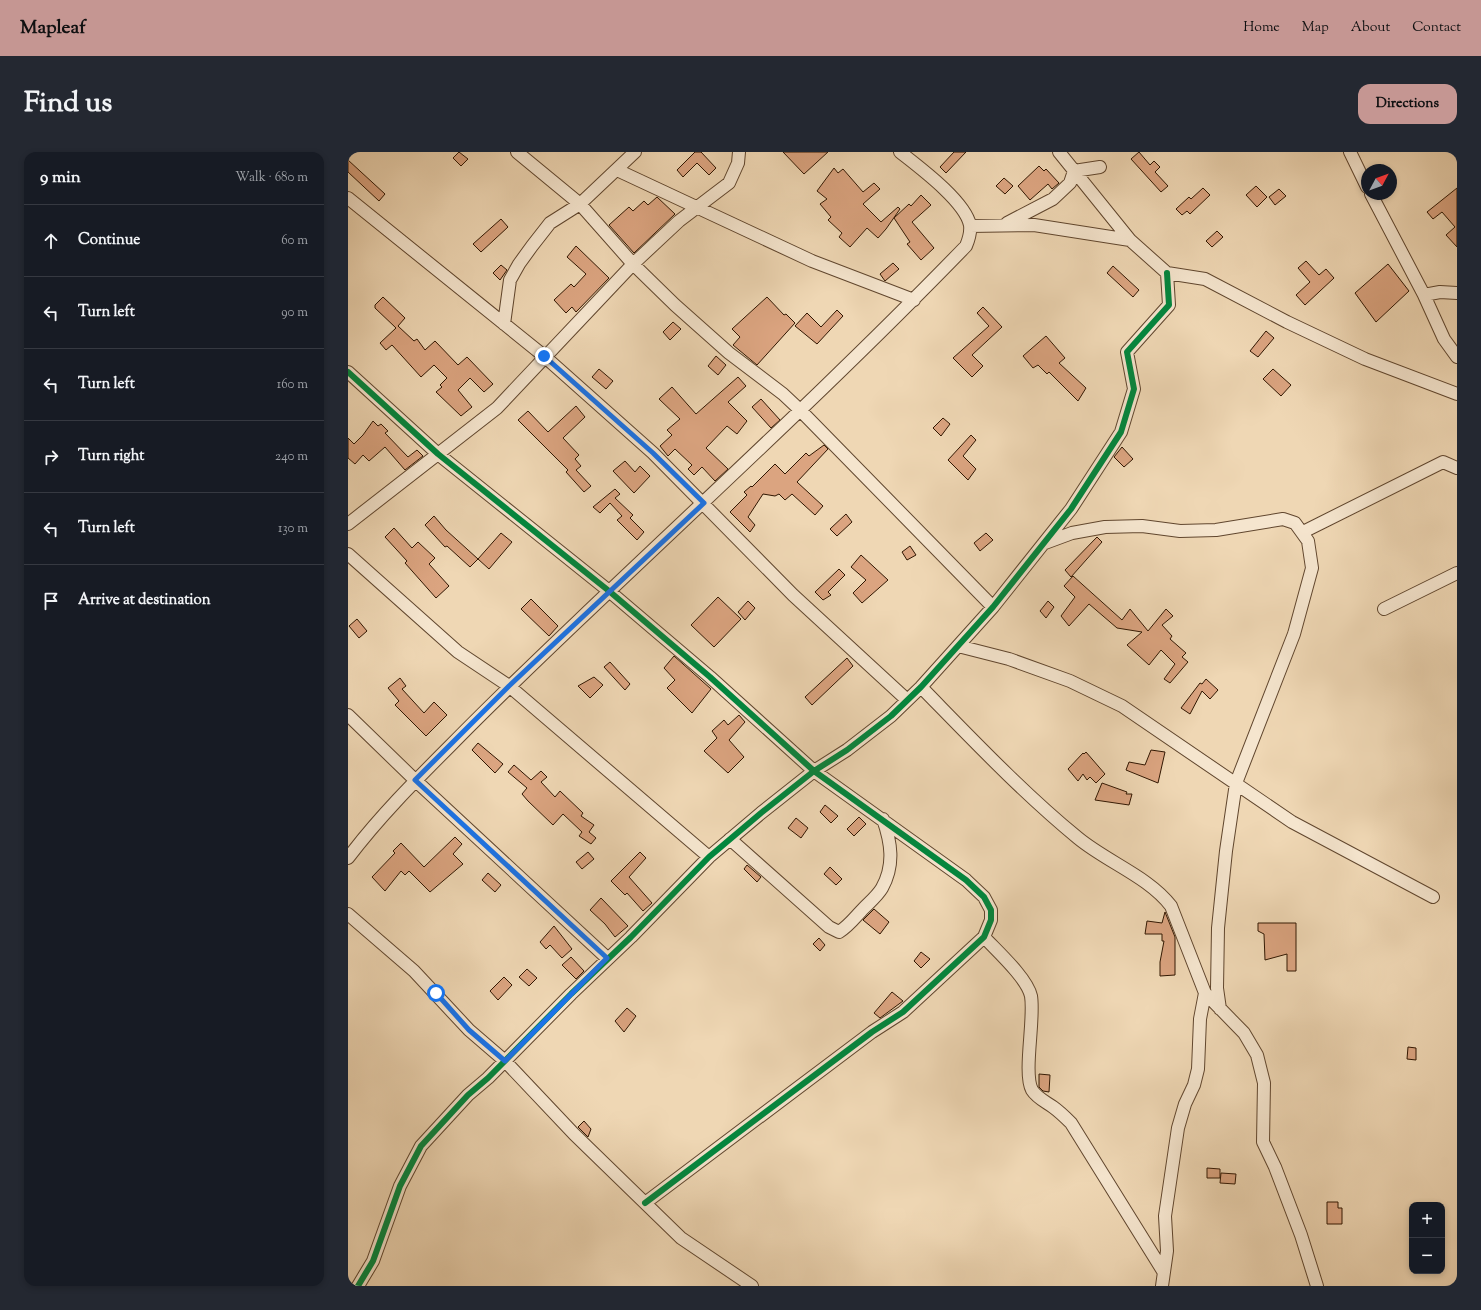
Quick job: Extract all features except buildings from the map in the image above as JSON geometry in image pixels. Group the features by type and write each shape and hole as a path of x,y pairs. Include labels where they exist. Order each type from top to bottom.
{"street":[{"path":"517,152 580,204 633,264 674,305 729,353 783,394 800,410 993,607"},
{"path":"504,324 510,280 518,264 550,224 580,204 635,152"},
{"path":"348,524 497,408 544,356 633,264 679,221 698,208 728,183 738,163 739,152"},
{"path":"348,858 364,836 415,780 509,686 704,503 914,300 966,246 970,237 970,226 960,206 922,170 900,152"},
{"path":"1059,152 1130,240 1166,273 1205,279 1287,322 1365,359 1457,394"},
{"path":"1350,152 1361,175"},
{"path":"1074,170 1100,167"},
{"path":"617,170 812,261 914,300"},
{"path":"1002,225 1053,199 1070,183 1074,170"},
{"path":"348,198 544,356 653,453 704,503 793,595 906,699"},
{"path":"1374,200 1424,295 1444,339 1457,357"},
{"path":"970,226 1034,225 1130,240"},
{"path":"358,1286 373,1261 400,1186 421,1146 468,1095 505,1061 607,958 631,937 709,857 814,771 847,750 891,716 906,699 921,687 993,607 1044,544 1071,509 1121,432 1134,389 1127,352 1169,305 1166,273"},
{"path":"1424,295 1440,292 1457,293"},
{"path":"1444,339 1457,344"},
{"path":"348,372 438,454 609,591 710,677 814,771 883,819 966,880 984,897 991,910 991,920 984,937 903,1012 872,1032 645,1203"},
{"path":"1303,532 1442,462 1457,468"},
{"path":"1044,544 1072,533 1112,527 1142,526 1180,531 1216,530 1283,520 1295,523 1303,532 1310,549 1312,568 1294,634 1236,783 1226,850 1218,928 1216,988 1220,1009"},
{"path":"348,554 458,652 509,686 709,857"},
{"path":"1384,609 1457,572"},
{"path":"958,646 1009,659 1070,681 1122,706 1292,822 1433,897"},
{"path":"921,687 1042,808 1089,847 1149,884 1162,895 1175,916 1194,969 1205,994 1244,1033 1257,1055 1264,1083 1263,1142 1275,1167 1301,1235 1317,1286"},
{"path":"348,715 415,780 607,958"},
{"path":"730,839 829,928 839,932 851,922 882,889 888,876 891,862 890,841 883,819"},
{"path":"348,914 414,971 469,1030 505,1061 574,1134 681,1238 752,1286"},
{"path":"984,937 1026,984 1031,996 1031,1043 1028,1075 1032,1091 1061,1113 1071,1123 1163,1270"},
{"path":"1162,1286 1163,1270 1167,1251 1165,1216 1178,1128 1185,1104 1194,1085 1198,1069 1200,1019 1205,994"}],"cycle path":[{"path":"358,1286 373,1261 400,1186 421,1146 468,1095 488,1078 571,994 631,937 709,857 814,771 847,750 891,716 921,687 993,607 1071,509 1121,432 1134,389 1127,352 1169,305 1167,273"},
{"path":"348,372 438,454 609,591 710,677 814,771 966,880 984,897 991,910 991,920 984,937 903,1012 872,1032 645,1203"}],"route":[{"path":"436,993 469,1030 505,1061 607,958 415,780 509,686 704,503 653,453 544,356"}]}
